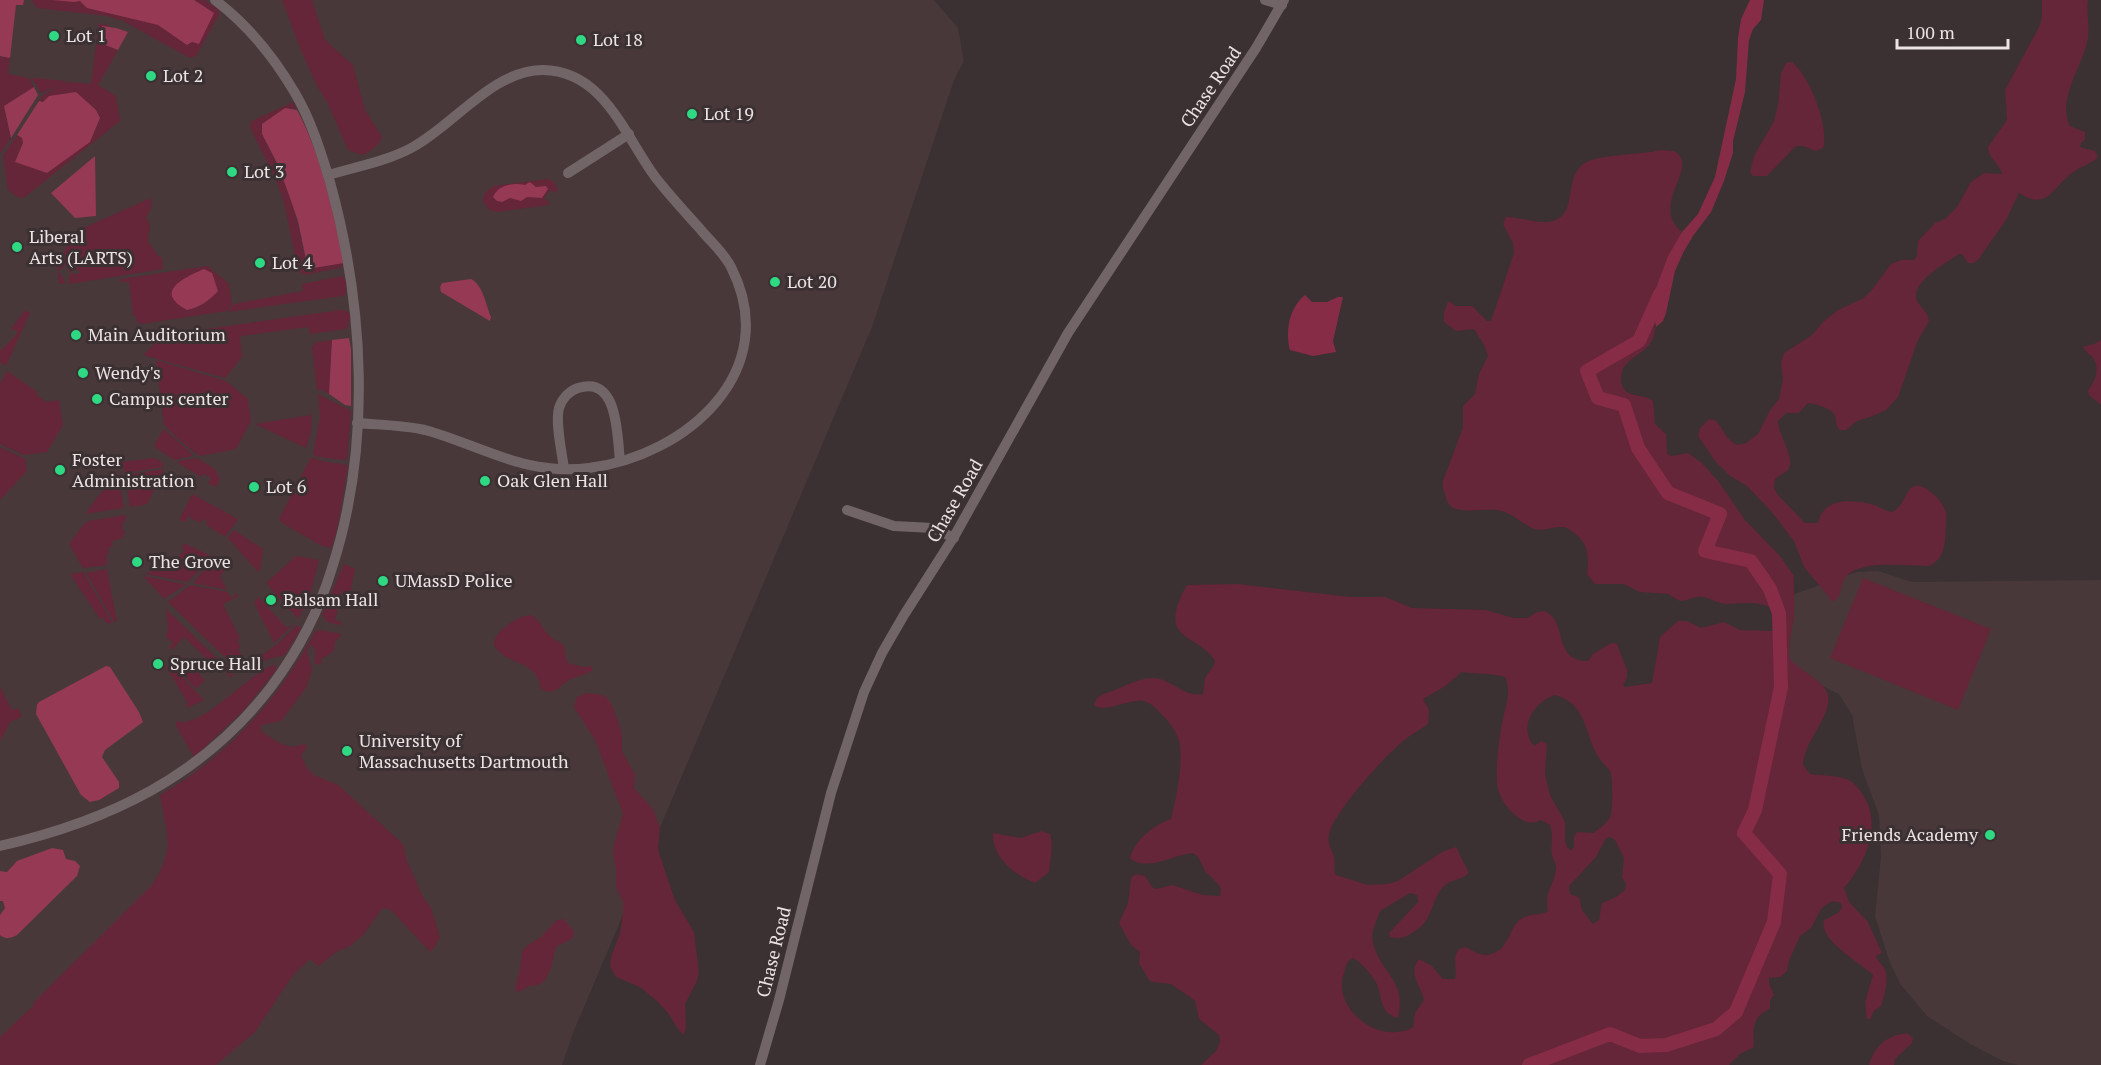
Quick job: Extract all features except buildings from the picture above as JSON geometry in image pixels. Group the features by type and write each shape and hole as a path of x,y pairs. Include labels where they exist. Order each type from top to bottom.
{"street":[{"path":"0,846 86,821 144,796 204,756 231,732 278,677 302,639 328,581 347,508 354,460 359,373 354,300 347,250 328,175 305,114 285,77 258,41 215,0"},
{"path":"1265,0 1283,3"},
{"name":"Chase Road","path":"760,1065 782,988 831,793 864,692 904,615 954,538 1068,333 1256,48 1283,3"},
{"path":"328,175 393,156 411,148 510,77 542,70 580,80 604,99 664,188 722,253 739,285 746,328 743,351 732,382 698,422 664,444 620,461 588,468 564,469 537,466 512,461 423,430 357,423"},
{"path":"568,173 629,134"},
{"path":"564,469 558,411 562,401 569,393 583,387 603,392 612,404 620,461"},
{"path":"847,510 894,526 933,528 954,538"}],"shaded area":[{"name":"University of Massachusetts Dartmouth","path":"0,0 934,0 958,28 964,61 954,80 872,327 573,1033 562,1065 0,1065"},
{"path":"0,0 24,0 23,5 16,5 10,58 0,56"},
{"path":"32,0 205,0 219,10 219,15 196,56 190,58 123,21 107,16 37,8"},
{"path":"51,0 194,0 214,13 199,44 192,42 187,45 158,25 87,8 80,1"},
{"path":"282,0 312,0 325,40 353,65 365,110 382,137 377,146 368,152 362,155 348,150 302,53"},
{"path":"1750,0 1764,0 1761,20 1753,29 1749,40 1745,92 1733,141 1733,153 1711,212 1693,236 1675,271 1666,313 1663,321 1656,327 1653,310 1656,288 1668,256 1682,232 1698,214 1715,177 1736,79 1741,19"},
{"path":"2042,0 2088,0 2089,29 2086,48 2072,82 2066,105 2070,126 2085,132 2085,139 2080,147 2095,151 2098,157 2073,172 2043,198 2037,200 2019,193 2006,220 1978,260 1968,263 1962,254 1959,254 1923,281 1918,287 1917,301 1929,321 1918,340 1898,397 1886,410 1857,421 1846,430 1838,428 1831,411 1808,403 1799,413 1786,413 1778,421 1789,454 1790,467 1775,479 1774,488 1805,523 1818,523 1826,508 1840,502 1866,503 1892,512 1897,509 1909,490 1915,486 1920,486 1934,494 1946,512 1942,554 1935,563 1929,566 1884,565 1861,568 1851,572 1845,578 1838,598 1833,602 1804,567 1794,541 1771,511 1747,486 1730,476 1715,461 1698,436 1700,428 1709,419 1715,420 1730,440 1737,445 1746,443 1758,434 1770,410 1779,399 1783,379 1781,362 1784,353 1812,335 1838,310 1862,299 1871,291 1891,264 1901,260 1914,260 1917,256 1918,241 1935,223 1945,219 1957,207 1971,182 1984,173 2002,174 1988,147 2007,120 2005,90 2039,27 2042,18"},
{"path":"99,23 111,26 102,26 105,45 118,50 98,85 116,96 120,121 25,197 19,198 8,190 3,156 17,135 22,138 22,149 90,142 100,118 39,101 43,95 59,86 41,93 32,79 66,81 65,84 69,82 91,84"},
{"path":"102,26 128,32 118,50 105,45"},
{"path":"0,56 10,58 8,74 29,78 34,87 4,106 11,138 0,154"},
{"path":"1792,62 1805,78 1817,102 1823,128 1823,148 1816,151 1796,146 1767,176 1753,176 1750,172 1754,156 1774,121 1781,73 1786,63"},
{"path":"34,87 38,95 11,138 4,106"},
{"path":"76,92 96,110 100,118 90,142 47,173 15,162 23,143 22,138 17,135 39,101 43,102 49,96"},
{"path":"293,102 297,110 292,108 262,134 292,203 307,269 344,263 340,268 304,275 298,270 284,202 277,182 250,127 252,121"},
{"path":"285,108 297,110 313,146 326,185 344,263 308,269 298,221 278,165 262,134 262,124"},
{"path":"1674,151 1681,158 1680,176 1670,209 1673,221 1682,232 1654,307 1653,337 1647,347 1624,367 1622,386 1629,393 1653,401 1655,424 1666,434 1667,453 1671,456 1688,453 1702,463 1719,482 1745,520 1780,556 1794,576 1790,659 1822,685 1828,698 1828,706 1809,745 1803,765 1810,774 1851,781 1861,791 1869,807 1871,831 1869,844 1859,868 1844,888 1849,902 1868,922 1882,953 1876,956 1886,972 1886,987 1881,1006 1874,1011 1870,1019 1867,1019 1865,1002 1873,975 1827,935 1824,920 1838,913 1842,907 1841,903 1832,901 1821,909 1811,928 1800,936 1787,971 1780,977 1769,978 1774,995 1770,1000 1770,1009 1760,1016 1755,1024 1754,1047 1740,1054 1729,1065 1201,1065 1216,1051 1220,1042 1219,1035 1199,1019 1195,1001 1171,984 1149,980 1139,963 1140,952 1131,945 1119,923 1128,903 1131,878 1136,874 1145,876 1156,889 1172,885 1203,895 1220,896 1219,885 1205,871 1198,857 1193,853 1144,864 1130,858 1136,845 1146,834 1171,819 1180,769 1179,741 1167,720 1146,702 1137,701 1103,708 1094,705 1097,698 1103,694 1134,682 1153,678 1190,693 1203,694 1205,678 1215,661 1202,647 1181,633 1175,618 1180,598 1188,585 1238,584 1350,597 1385,597 1412,608 1486,610 1514,618 1527,618 1537,612 1545,611 1557,623 1566,651 1578,660 1588,661 1593,654 1611,643 1617,644 1627,670 1627,678 1623,685 1625,687 1652,683 1660,637 1678,621 1687,621 1701,628 1724,622 1740,630 1775,631 1782,626 1780,617 1775,611 1760,604 1723,604 1703,597 1680,601 1668,594 1640,592 1623,584 1595,584 1587,574 1588,556 1585,546 1579,537 1568,529 1559,527 1537,530 1501,511 1457,509 1448,503 1443,489 1443,481 1463,427 1463,406 1475,394 1479,374 1488,356 1474,329 1456,331 1444,322 1448,301 1456,306 1472,306 1487,321 1491,321 1514,253 1513,243 1503,224 1506,217 1542,222 1557,219 1564,214 1573,180 1583,164 1608,156","holes":["1462,672 1505,677 1508,691 1498,753 1497,785 1502,799 1512,813 1525,821 1541,820 1550,825 1552,855 1556,865 1555,875 1547,898 1548,911 1528,916 1517,922 1501,949 1492,954 1484,955 1466,947 1459,949 1455,956 1455,979 1443,979 1432,966 1419,959 1414,969 1424,1000 1415,1013 1413,1027 1403,1031 1385,1032 1364,1023 1348,1006 1343,995 1342,984 1347,964 1353,958 1363,966 1377,984 1385,1010 1398,1018 1399,995 1392,978 1377,954 1372,939 1380,911 1410,893 1417,895 1418,902 1389,933 1393,938 1407,936 1428,918 1443,887 1465,876 1468,871 1456,847 1442,852 1398,881 1368,885 1336,875 1329,835 1339,814 1372,772 1402,742 1428,724 1429,710 1423,699 1444,687","1555,695 1572,703 1577,709 1596,752 1610,771 1612,780 1610,817 1593,833 1577,832 1574,837 1574,847 1571,850 1567,847 1565,840 1565,822 1550,795 1545,774 1547,744 1542,741 1534,746 1529,739 1528,731 1528,723 1535,709 1547,698","1610,837 1615,840 1624,858 1622,877 1626,884 1625,890 1602,903 1599,920 1593,924 1582,910 1579,897 1570,894 1569,886 1596,857 1606,838"]},
{"path":"95,156 96,216 75,218 51,193"},
{"path":"547,179 553,181 558,189 556,193 550,190 544,198 550,203 548,205 497,212 489,210 483,201 485,193 493,186"},
{"path":"530,182 536,187 546,186 548,189 542,198 527,197 521,201 510,198 502,202 493,197 507,185 525,185"},
{"path":"151,198 151,208 146,218 150,224 148,241 159,257 162,257 163,269 69,284 71,273 68,269 72,270 73,275 81,272 66,265 58,271 66,283 59,284 57,264 72,233"},
{"path":"208,266 229,284 232,305 227,311 141,324 136,321 136,316 131,315 133,314 129,282 120,282 120,279"},
{"path":"204,269 212,273 218,291 204,303 187,310 172,297 172,291 180,281"},
{"path":"342,276 346,281 346,294 342,296 228,312 234,304 303,291 302,284"},
{"path":"471,279 481,290 491,317 490,321 441,292 442,283"},
{"path":"1305,295 1312,302 1327,302 1343,297 1333,341 1336,352 1313,356 1290,350 1288,328 1290,320 1295,306"},
{"path":"25,310 30,313 6,366 0,362 0,351 17,334 17,331 11,329"},
{"path":"341,310 350,314 346,325 351,322 346,329 310,334 308,327 240,336 242,357 225,378 143,355 164,335"},
{"path":"349,338 351,406 345,405 329,394 332,340"},
{"path":"332,340 329,394 317,390 312,347 316,342"},
{"path":"2101,340 2101,405 2089,395 2088,391 2095,379 2097,367 2093,358 2083,347"},
{"path":"156,360 226,381 248,399 251,421 236,449 200,456 164,424"},
{"path":"7,371 36,391 37,395 46,402 59,400 63,425 47,452 24,455 0,444 0,384"},
{"path":"318,394 351,411 345,460 318,457 313,454 320,417"},
{"path":"311,410 312,425 306,448 255,424 311,415"},
{"path":"164,429 192,456 174,460 156,448 154,445"},
{"path":"0,447 25,459 27,471 0,500"},
{"path":"311,457 348,465 337,530 331,548 320,545 279,519"},
{"path":"155,458 162,462 164,467 125,473 120,466 122,462"},
{"path":"197,458 215,469 220,479 216,487 208,483 211,478 204,474 201,477 178,463"},
{"path":"164,469 148,503 130,507 125,475"},
{"path":"117,471 124,508 85,514"},
{"path":"192,494 238,519 225,537 206,525 207,521 203,519 201,523 190,518 191,513 185,522 179,520"},
{"path":"125,515 126,520 121,525 122,530 125,531 123,538 112,541 113,547 108,547 107,565 83,568 69,544 84,524 88,521"},
{"path":"234,530 263,549 258,572 228,538"},
{"path":"184,543 211,556 187,582 146,574 154,569 156,571 168,561 171,564 184,551 182,548"},
{"path":"296,556 319,560 310,595 298,619 266,583"},
{"path":"213,559 224,571 220,576 227,590 193,583"},
{"path":"344,564 355,569 350,593 342,591 335,620 342,622 340,625 327,622 322,615"},
{"path":"107,569 117,621 114,622 86,573"},
{"name":"Friends Academy","path":"1878,571 1912,582 2101,580 2101,1065 2018,1065 2003,1061 1970,1044 1927,1016 1901,985 1890,963 1875,916 1881,856 1879,815 1862,769 1852,715 1839,694 1802,676 1782,653 1786,597 1857,572"},
{"path":"83,572 112,622 108,624 102,618 100,619 70,574"},
{"path":"143,576 184,584 185,585 164,599"},
{"path":"1863,578 1991,629 1958,710 1830,658"},
{"path":"190,585 228,592 231,598 237,593 238,596 223,604 240,638 237,640 241,647 238,649 246,662 238,670 168,602"},
{"path":"258,597 287,628 294,624 274,643 254,603"},
{"path":"166,609 229,670 233,675 231,678 221,666 219,668 211,663 184,637 172,650 169,647 173,643 166,637 168,629"},
{"path":"530,615 537,619 551,637 564,645 566,659 570,664 591,666 593,670 569,680 555,690 549,692 541,689 533,672 506,657 494,645 498,635 507,625"},
{"path":"297,625 301,628 285,655 265,660 241,673 239,671 276,645"},
{"path":"320,630 342,634 335,642 331,653 321,659 322,663 315,665 315,650 311,644 307,651 312,670 306,688 281,721 261,725 261,731 287,746 293,747 304,743 307,747 301,756 307,768 314,775 338,785 403,844 407,861 423,897 431,908 440,937 434,948 430,952 391,910 384,908 363,935 350,946 336,952 319,966 310,959 293,975 255,1032 216,1065 0,1065 0,1037 152,885 160,872 165,860 168,840 160,795 207,763 249,725 285,681 315,632"},
{"path":"180,655 205,680 196,689 176,667 181,662 177,658"},
{"path":"274,665 276,670 245,709 194,757 175,724 178,721 188,721 199,717 264,669"},
{"path":"106,666 110,667 143,722 105,750 102,757 119,782 119,788 99,800 90,802 81,795 36,714 37,705"},
{"path":"166,667 173,667 204,700 187,708 187,702"},
{"path":"0,687 12,710 18,708 22,716 11,721 0,741"},
{"path":"586,693 604,695 611,703 622,734 622,751 635,775 634,788 653,809 660,828 658,849 667,877 675,900 694,932 699,972 685,1004 684,1035 657,1001 640,987 616,977 610,966 620,933 623,913 623,902 616,887 616,868 613,856 614,844 623,814 596,742 574,707 577,697"},
{"path":"1041,831 1050,834 1052,844 1049,872 1035,883 1012,870 1000,857 996,850 993,833 1021,838"},
{"path":"52,848 63,850 66,859 75,861 80,866 77,876 17,935 2,937 0,935 0,915 5,908 3,901 0,901 0,871 7,872 17,861"},
{"path":"563,919 574,931 573,938 556,947 549,973 542,983 517,992 515,989 522,951 540,938 557,920"},
{"path":"1907,1033 1913,1038 1912,1043 1895,1059 1894,1065 1869,1065 1882,1043 1893,1036"}],"waterway":[{"path":"1529,1065 1610,1034 1640,1046 1666,1045 1716,1029 1736,1012 1774,922 1780,874 1744,833 1755,810 1781,687 1779,613 1770,589 1751,561 1705,551 1720,514 1668,493 1638,448 1624,405 1598,398 1587,371 1639,341 1660,294"}],"place":[{"name":"Lot 1","path":"54,36"},
{"name":"Lot 18","path":"581,40"},
{"name":"Lot 2","path":"151,76"},
{"name":"Lot 19","path":"692,114"},
{"name":"Lot 3","path":"232,172"},
{"name":"Liberal Arts (LARTS)","path":"17,247"},
{"name":"Lot 4","path":"260,263"},
{"name":"Lot 20","path":"775,282"},
{"name":"Main Auditorium","path":"76,335"},
{"name":"Wendy's","path":"83,373"},
{"name":"Campus center","path":"97,399"},
{"name":"Foster Administration","path":"60,470"},
{"name":"Oak Glen Hall","path":"485,481"},
{"name":"Lot 6","path":"254,487"},
{"name":"The Grove","path":"137,562"},
{"name":"UMassD Police","path":"383,581"},
{"name":"Balsam Hall","path":"271,600"},
{"name":"Spruce Hall","path":"158,664"},
{"name":"University of Massachusetts Dartmouth","path":"347,751"},
{"name":"Friends Academy","path":"1990,835"}]}
